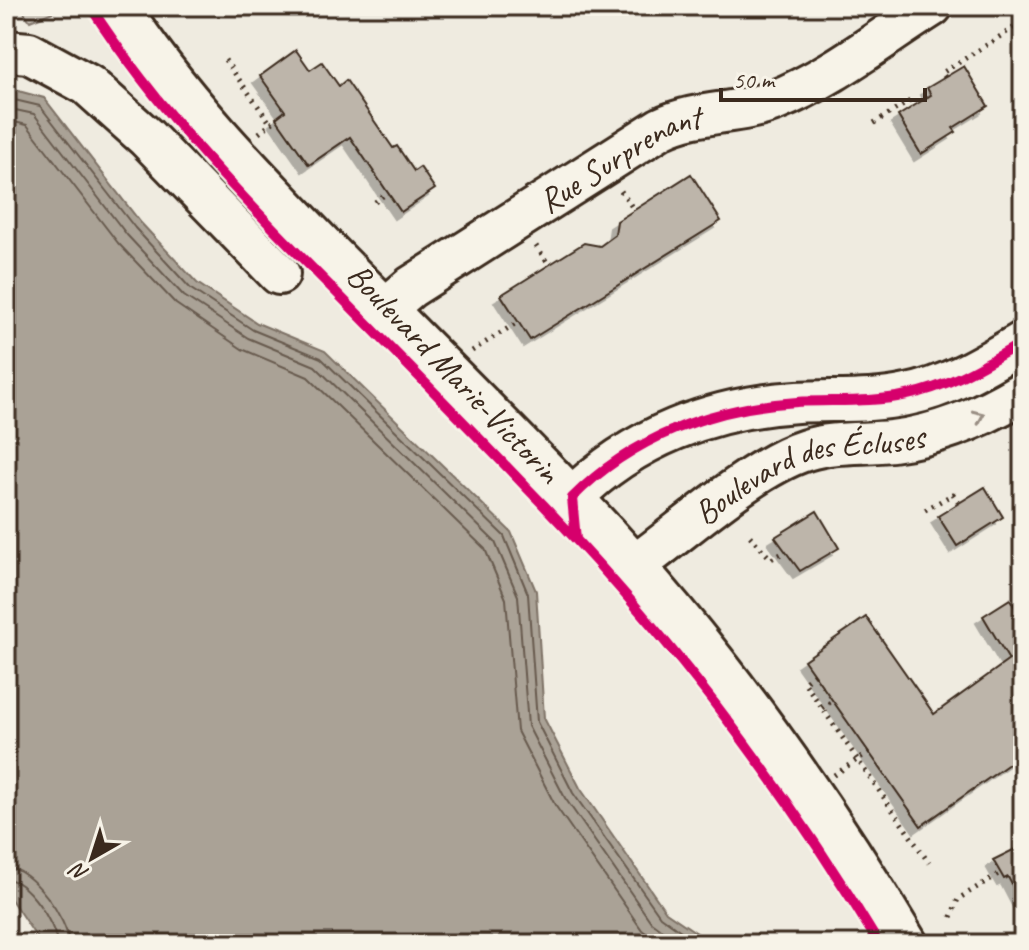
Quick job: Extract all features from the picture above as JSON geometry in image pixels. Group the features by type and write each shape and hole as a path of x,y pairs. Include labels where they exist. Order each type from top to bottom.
{"street":[{"name":"Boulevard Marie-Victorin","path":"119,6 165,71 241,146 385,309 572,498 634,566 761,725 839,835 907,944"},
{"name":"Rue Surprenant","path":"385,309 411,287 661,128 686,118 737,111 778,99 932,6"},
{"path":"6,51 29,53 75,74 146,137 279,274"},
{"path":"195,188 241,146"},
{"name":"Boulevard des Écluses","path":"572,498 617,460 684,425 766,404 908,395 959,377 1023,342"},
{"name":"Boulevard des Écluses","path":"634,566 737,490 796,453 829,445 891,441 938,431 977,418 1023,392"}],"path":[{"path":"945,77 942,73 1023,22"},
{"path":"225,60 274,122 241,146"},
{"path":"874,123 910,101 913,106"},
{"path":"375,202 388,192"},
{"path":"462,357 518,322"},
{"path":"925,510 953,494 959,503"},
{"path":"750,536 771,559 785,552"},
{"path":"814,674 804,682 929,863"},
{"path":"822,708 832,701"},
{"path":"826,780 869,752"},
{"path":"951,917 958,899 1000,873"}],"shaded area":[{"path":"20,6 68,6 30,21"}],"water":[{"path":"11,89 44,98 141,223 197,283 257,323 325,351 511,532 536,591 544,718 580,788 666,912 713,944 41,944 6,892 6,92"}],"building":[{"path":"296,50 310,70 322,62 339,86 346,80 393,148 397,146 414,171 420,167 435,189 401,212 350,137 309,165 276,118 285,111 260,76"},
{"path":"964,66 988,106 953,128 956,132 921,154 898,116 931,95 927,88"},
{"path":"691,174 721,221 530,340 501,295 584,243 600,246 615,235 617,221"},
{"path":"985,487 1003,517 957,546 938,516"},
{"path":"817,511 839,548 800,571 775,537"},
{"path":"1010,599 1023,621 1023,754 921,826 804,660 866,617 934,714 1009,660 983,616"},
{"path":"1023,845 1023,906 1008,877 1004,879 993,860"}],"cycle path":[{"path":"90,6 145,83 205,155 626,595 760,765 802,823 879,944"},
{"path":"576,539 572,498 621,458 676,429 705,418 766,405 893,398 923,391 967,373 1023,342"}]}
